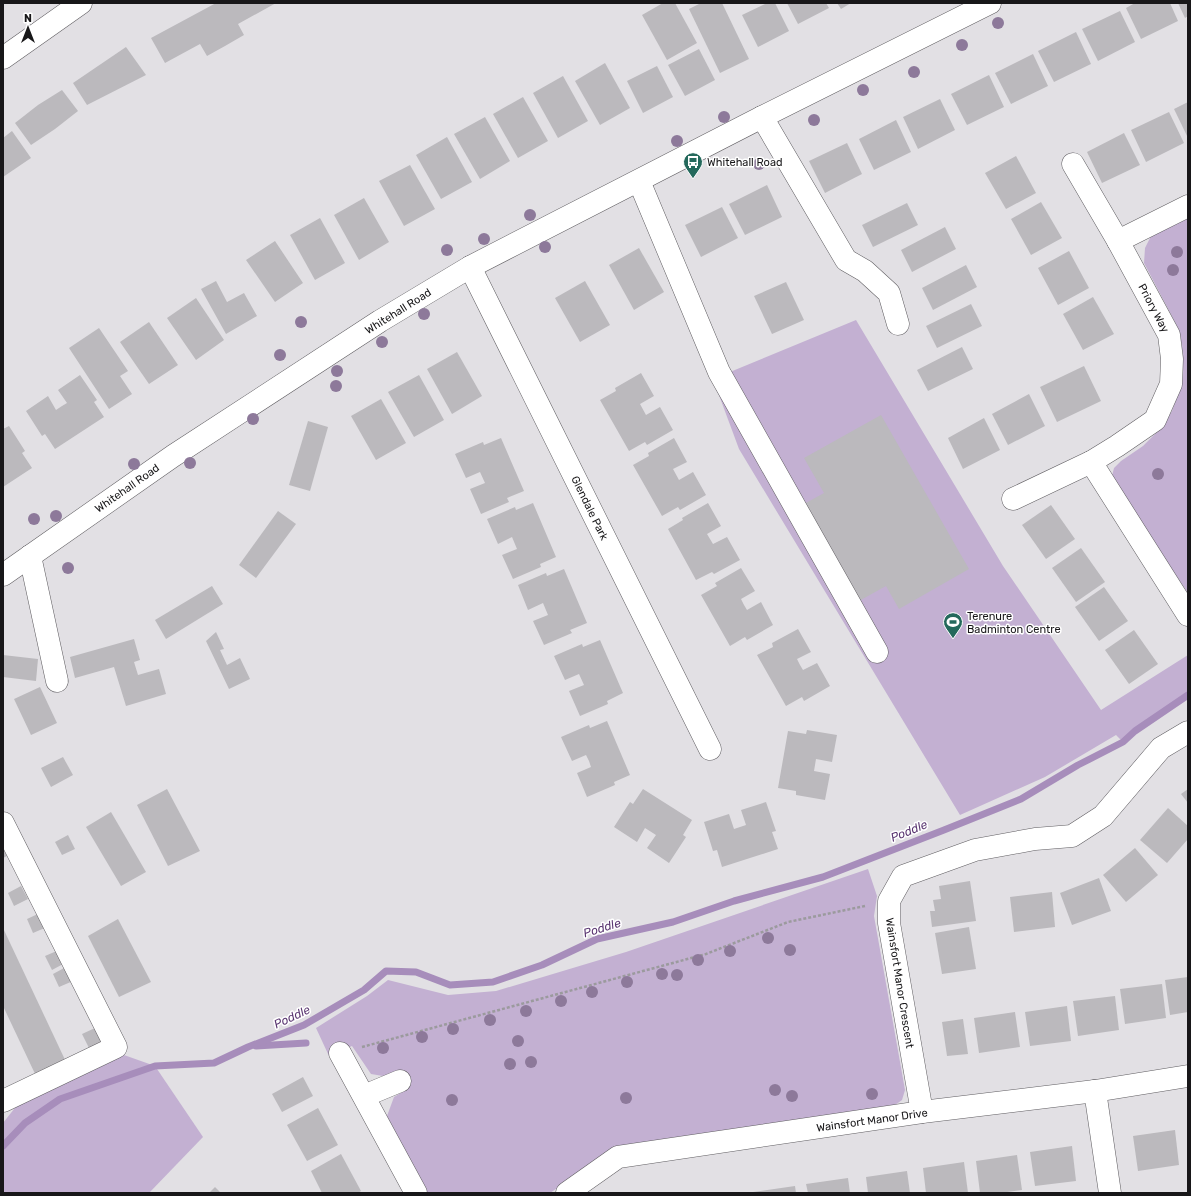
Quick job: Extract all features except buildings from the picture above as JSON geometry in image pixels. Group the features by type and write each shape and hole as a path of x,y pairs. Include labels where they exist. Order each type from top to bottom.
{"street":[{"path":"3,58 81,3"},
{"name":"Whitehall Road","path":"3,575 173,456 380,321 470,267 762,117 990,3"},
{"path":"762,117 846,260 865,271 889,293 898,324"},
{"name":"Priory Way","path":"1013,499 1091,462 1155,420 1171,384 1172,359 1169,335 1118,241 1073,164"},
{"path":"639,181 719,372 877,652"},
{"path":"1118,241 1188,206"},
{"name":"Glendale Park","path":"470,267 710,749"},
{"path":"1091,462 1188,615"},
{"path":"30,556 57,681"},
{"name":"Wainsfort Manor Crescent","path":"922,1112 889,924 889,901 903,876 975,850 1034,839 1072,836 1103,816 1161,748 1188,732"},
{"path":"3,823 116,1047 3,1101"},
{"path":"340,1053 416,1193"},
{"name":"Wainsfort Manor Drive","path":"567,1193 618,1157 922,1112 1095,1091 1188,1076"},
{"path":"364,1096 400,1081"},
{"path":"1095,1091 1110,1193"}],"path":[{"path":"340,1053 706,954 788,922 870,905"}],"shaded area":[{"path":"1188,216 1188,593 1114,483 1112,476 1114,468 1121,461 1143,446 1159,430 1172,411 1179,390 1183,367 1182,345 1177,326 1144,263 1145,248 1151,236"},
{"name":"Terenure Badminton Centre","path":"856,320 1003,566 1101,710 1188,655 1188,695 1135,731 1123,742 1116,735 1045,777 960,815 739,449 713,379"},
{"path":"868,869 877,896 874,916 905,1090 902,1100 891,1108 617,1148 550,1193 425,1193 387,1116 394,1097 409,1088 399,1071 383,1076 371,1074 352,1046 329,1056 316,1028 367,996 388,980 448,995 496,991 626,952"},
{"path":"124,1055 155,1066 203,1137 149,1193 3,1193 3,1123 18,1104"}],"waterway":[{"name":"Poddle","path":"3,1146 25,1123 60,1099 155,1066 214,1063 248,1047 304,1025 364,990 386,971 416,972 450,985 493,982 542,965 597,939 673,922 734,901 823,877 1021,799 1078,765 1123,742 1135,731 1188,695"},
{"path":"256,1046 306,1043"}],"place":[{"name":"Whitehall Road","path":"693,179"},
{"name":"Terenure Badminton Centre","path":"953,639"}]}
